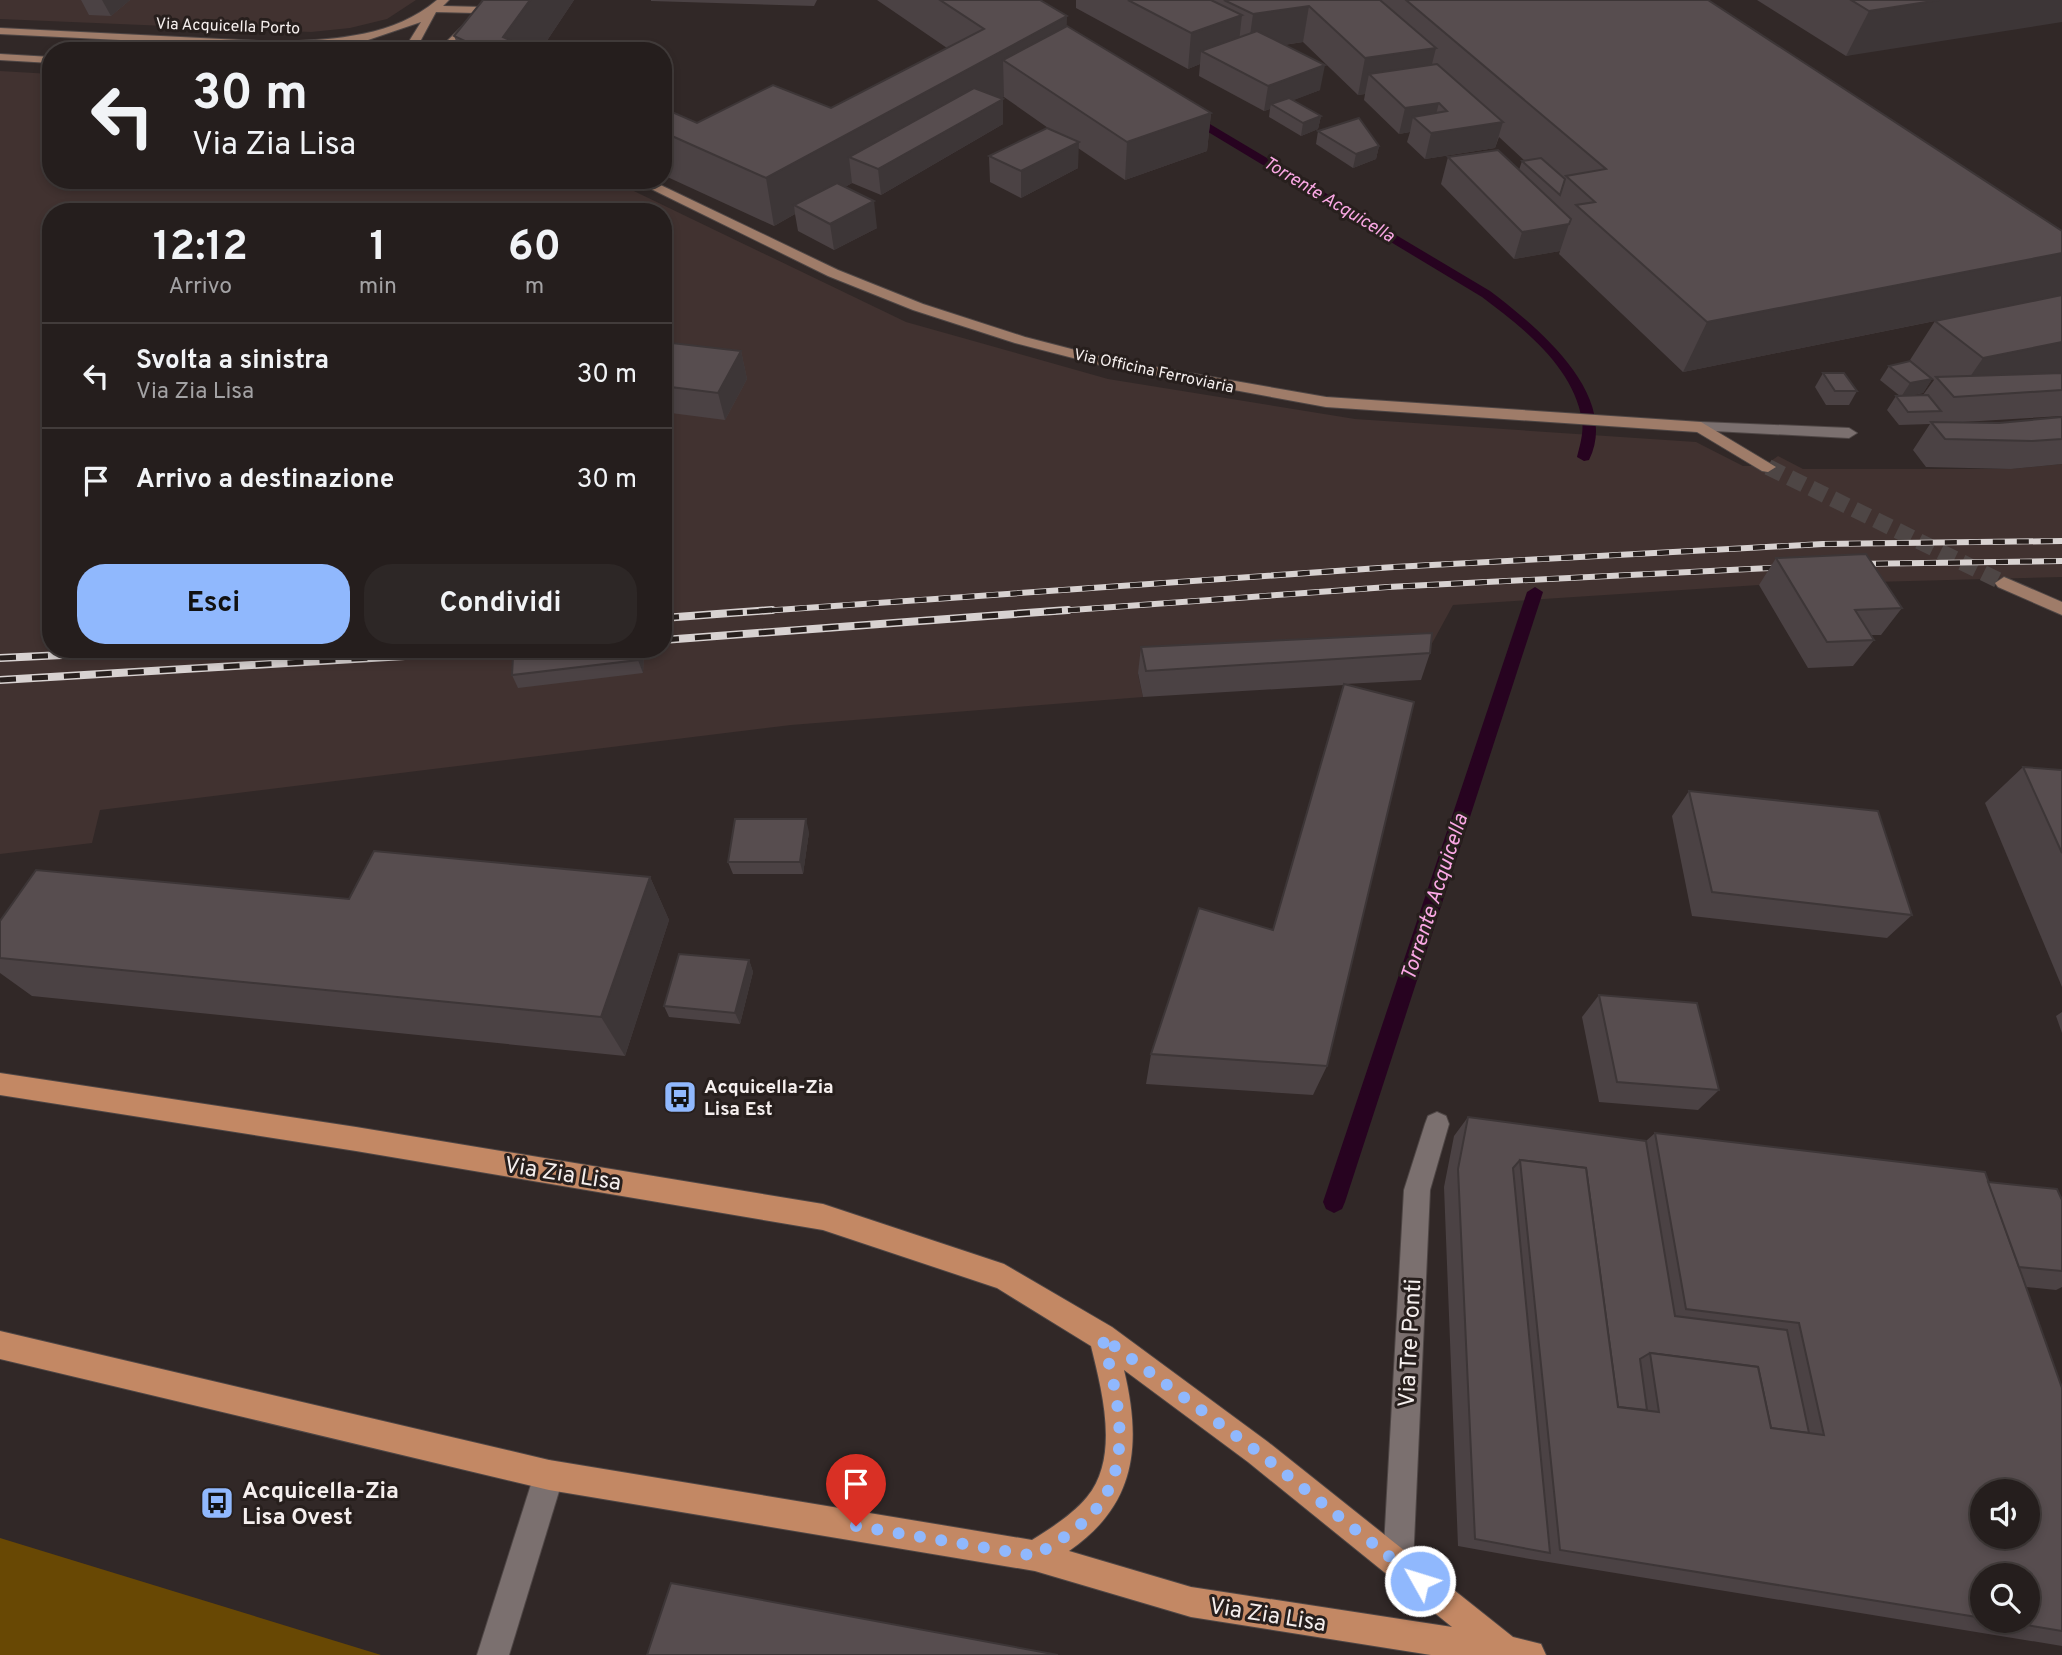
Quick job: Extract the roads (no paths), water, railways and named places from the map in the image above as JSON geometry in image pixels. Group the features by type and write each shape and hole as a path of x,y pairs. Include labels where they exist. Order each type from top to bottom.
{"main road":[{"path":"415,42 437,7 492,5"},
{"path":"451,42 492,5"},
{"path":"463,42 492,5"},
{"name":"Via Acquicella Porto","path":"309,42 375,35 411,23 437,7"},
{"name":"Via Acquicella Porto","path":"0,31 221,42"},
{"path":"0,57 42,59"},
{"name":"Via Officina Ferroviaria","path":"658,189 833,273 918,307 1020,340 1109,363 1313,400 1530,418 1701,428"},
{"path":"1701,428 1732,443 1768,467"},
{"path":"2004,583 2062,609"},
{"name":"Via Zia Lisa","path":"0,1084 823,1217 1004,1277 1102,1337 1258,1452 1398,1564 1518,1653"},
{"path":"1035,1556 1082,1524 1105,1499 1120,1455 1119,1399 1102,1337"},
{"name":"Via Zia Lisa","path":"0,1345 550,1475 1035,1556 1191,1602 1518,1653"}],"street":[{"path":"1701,428 1849,433"},
{"name":"Via Tre Ponti","path":"1398,1564 1417,1191 1437,1124"},
{"path":"493,1655 550,1475"}],"waterway":[{"name":"Torrente Acquicella","path":"1189,116 1486,294 1518,319 1548,348 1574,381 1589,419 1584,457"},
{"name":"Torrente Acquicella","path":"1334,1202 1535,592"}],"tunnel":[{"path":"1768,467 2004,583"}],"railway":[{"path":"747,612 1394,567 1823,544 2062,541"},
{"path":"1852,564 2062,561"},
{"path":"1044,612 1388,587 1789,567"},
{"path":"672,617 772,610"},
{"path":"672,639 1068,610"},
{"path":"0,658 42,656"},
{"path":"0,680 370,658"}],"place":[{"name":"Acquicella-Zia Lisa Est","path":"680,1097"},
{"name":"Acquicella-Zia Lisa Ovest","path":"217,1503"}]}
